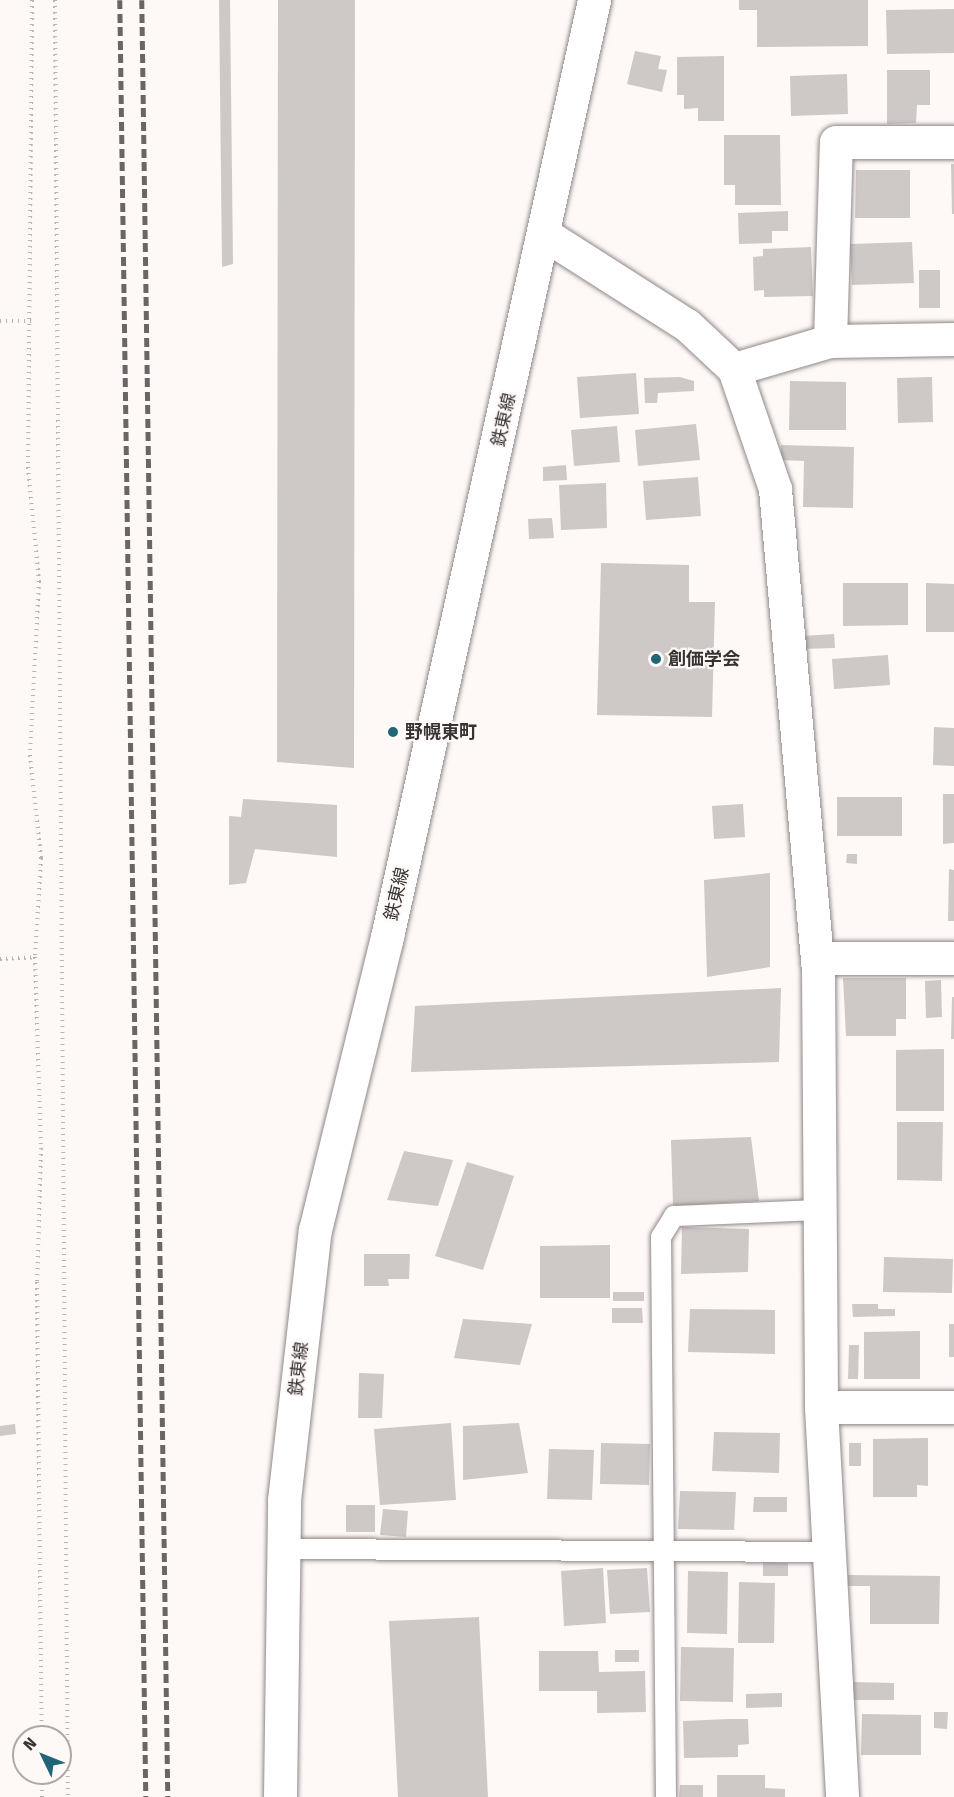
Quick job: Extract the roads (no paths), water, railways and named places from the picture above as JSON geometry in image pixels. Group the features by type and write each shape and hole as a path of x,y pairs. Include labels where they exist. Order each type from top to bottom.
{"street":[{"name":"鉄東線","path":"280,1797 282,1549 315,1230 389,926 594,0"},
{"path":"830,340 836,142 954,142"},
{"path":"544,234 687,325 734,369 775,489 817,958 821,1407 842,1797"},
{"path":"734,369 830,340 954,339"},
{"path":"817,958 954,958"},
{"path":"821,1407 954,1407"}],"lane":[{"path":"666,1797 661,1237 674,1216 820,1210"},
{"path":"282,1549 829,1552"}],"railway":[{"path":"120,0 146,1797"},
{"path":"142,0 168,1797"}],"place":[{"name":"創価学会","path":"656,659"},
{"name":"野幌東町","path":"393,732"}]}
